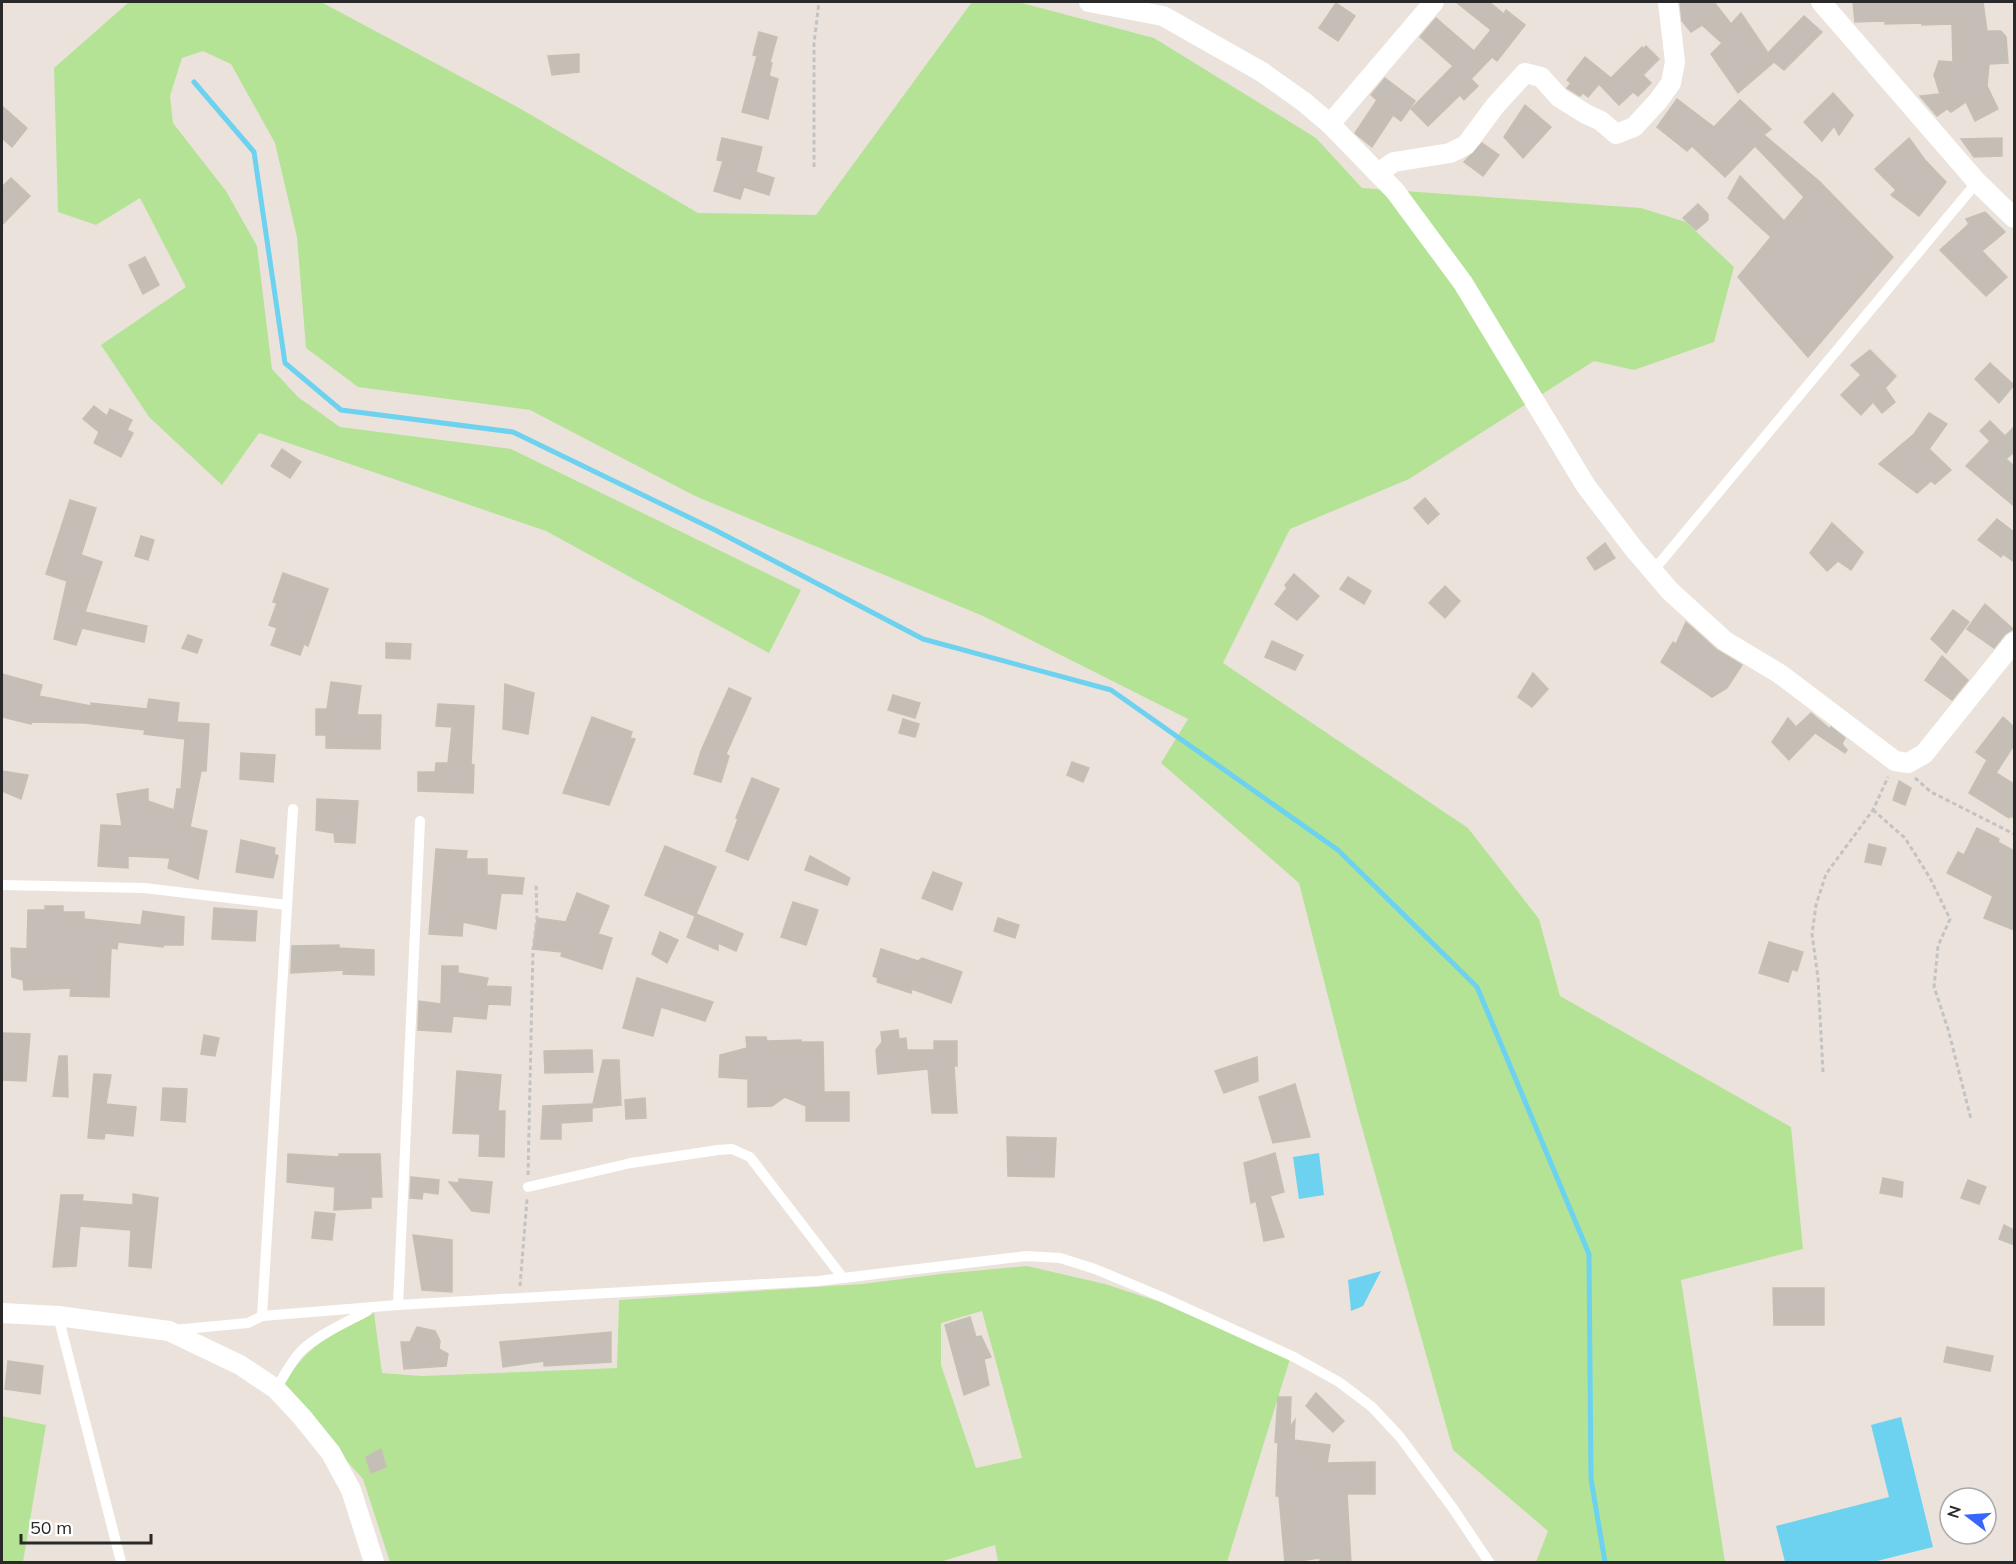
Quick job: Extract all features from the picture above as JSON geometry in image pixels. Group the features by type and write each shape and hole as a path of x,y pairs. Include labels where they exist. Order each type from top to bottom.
{"street":[{"path":"1089,2 1167,9 1262,72 1330,124 1395,191 1463,283 1586,486 1670,591 1725,641 1780,674 1895,761 1908,763 1924,754 2014,642"},
{"path":"1330,124 1434,2"},
{"path":"1378,173 1394,162 1450,153 1466,145 1495,105 1525,73 1541,77 1560,98 1601,121 1616,134 1634,127 1671,83 1675,62 1668,2"},
{"path":"1826,3 1977,182 2014,218"},
{"path":"2,1313 58,1316 170,1331 240,1365 276,1389 331,1453 351,1490 374,1563"}],"lane":[{"path":"1653,571 1977,182"},
{"path":"262,1316 292,809"},
{"path":"398,1305 420,821"},
{"path":"2,885 144,888 287,905"},
{"path":"528,1187 631,1163 732,1149 750,1157 843,1278"},
{"path":"170,1331 248,1323 262,1316 398,1305 843,1278 1026,1256 1060,1258 1095,1269 1162,1297 1294,1357 1339,1382 1372,1407 1400,1437 1452,1507 1489,1563"},
{"path":"276,1389 291,1364 303,1350 328,1332 371,1308"},
{"path":"58,1316 121,1563"}],"path":[{"path":"814,167 814,43 819,2"},
{"path":"1823,1072 1818,978 1812,934 1816,905 1826,874 1872,810 1895,761 1931,792 2014,834"},
{"path":"1872,810 1905,838 1930,878 1950,919 1938,946 1934,987 1948,1029 1971,1119"},
{"path":"519,1299 528,1187 533,949 537,918 536,883"}],"green space":[{"path":"129,2 321,2 521,109 698,213 816,215 972,2 1018,2 1154,38 1316,138 1362,188 1641,208 1686,222 1734,267 1714,342 1634,370 1594,361 1409,479 1290,529 1223,663 1468,828 1539,919 1560,996 1791,1127 1803,1249 1681,1280 1725,1562 1536,1562 1548,1531 1453,1450 1357,1110 1299,883 1161,763 1188,719 983,616 695,496 530,410 358,387 306,348 297,237 275,143 231,64 203,51 182,58 170,96 173,123 226,191 257,246 272,369 298,397 340,427 511,449 801,590 769,653 546,531 259,433 222,485 149,417 101,345 186,287 140,198 96,225 58,212 54,68"},
{"path":"1027,1266 1105,1284 1160,1302 1290,1359 1227,1562 998,1562 995,1545 940,1562 390,1562 363,1479 282,1389 310,1351 332,1335 374,1313 382,1373 422,1376 617,1368 619,1300 862,1284","holes":["982,1311 1022,1458 976,1468 941,1365 941,1323"]},
{"path":"2,1416 46,1425 23,1562 2,1562"}],"water":[{"path":"1319,1153 1324,1195 1299,1199 1293,1157"},
{"path":"1381,1271 1363,1306 1351,1311 1348,1280"},
{"path":"1901,1417 1933,1547 1873,1562 1785,1562 1776,1526 1889,1497 1871,1425"}],"building":[{"path":"1456,2 1489,2 1504,14 1506,10 1525,25 1497,61 1492,57 1471,79 1478,86 1464,100 1460,95 1428,126 1411,109 1453,66 1420,37 1436,18 1474,51 1491,30"},
{"path":"1680,2 1714,2 1731,24 1741,13 1768,53 1804,16 1822,32 1784,70 1774,62 1738,93 1711,54 1722,43 1702,25 1691,32 1682,21"},
{"path":"1853,2 1983,2 1987,31 2001,31 2006,37 2008,63 1989,64 1987,86 1998,109 1975,121 1966,102 1951,112 1947,109 1937,116 1920,96 1940,94 1934,75 1939,61 1953,62 1952,24 1855,22"},
{"path":"1336,3 1355,16 1338,41 1319,28"},
{"path":"759,32 777,37 770,62 772,63 769,76 778,79 768,119 742,112 757,56 753,55"},
{"path":"1646,46 1659,59 1643,75 1651,83 1638,96 1633,92 1619,105 1599,84 1588,97 1583,93 1580,96 1567,88 1571,83 1567,80 1585,57 1611,78 1642,47 1643,49"},
{"path":"579,54 579,72 552,75 548,56"},
{"path":"1385,78 1415,101 1401,121 1393,115 1372,147 1355,133 1377,100 1371,95"},
{"path":"1833,93 1853,115 1839,135 1834,126 1822,141 1804,122"},
{"path":"1677,99 1714,127 1740,100 1771,129 1764,135 1819,181 1893,257 1808,357 1738,277 1771,237 1728,198 1740,176 1784,221 1804,197 1755,146 1725,177 1692,146 1687,151 1657,127"},
{"path":"1525,105 1551,127 1523,158 1504,137"},
{"path":"2,106 27,128 12,147 2,138"},
{"path":"722,138 762,147 756,172 774,178 769,195 744,187 740,199 714,191 723,161 717,160"},
{"path":"1909,138 1925,160 1946,182 1919,216 1891,195 1896,190 1875,169"},
{"path":"2002,138 2002,156 1974,157 1961,139"},
{"path":"1482,143 1499,155 1483,176 1464,162"},
{"path":"11,178 30,196 2,225 2,187"},
{"path":"1698,204 1708,214 1708,220 1696,230 1683,218"},
{"path":"1985,212 2005,232 1982,251 2007,277 1986,296 1940,250 1969,224 1966,219"},
{"path":"145,257 159,285 143,294 129,265"},
{"path":"1870,350 1896,376 1885,388 1895,402 1882,413 1873,402 1861,415 1841,395 1861,375 1851,365"},
{"path":"1990,363 2014,385 1999,403 1975,379"},
{"path":"94,406 107,416 110,409 132,420 127,430 133,433 121,457 94,443 99,432 83,419"},
{"path":"1929,413 1947,424 1929,449 1951,470 1935,484 1931,481 1917,493 1879,464 1914,434"},
{"path":"1990,421 2005,436 2014,427 2014,452 2006,459 2014,466 2014,506 1966,466 1990,441 1980,431"},
{"path":"282,449 301,462 290,478 271,466"},
{"path":"1425,498 1439,514 1428,524 1414,508"},
{"path":"70,500 96,508 81,555 102,562 85,612 147,626 144,642 82,628 76,645 54,639 67,581 46,574"},
{"path":"1997,519 2014,532 2014,562 2003,554 2001,557 1978,540"},
{"path":"1832,523 1863,552 1851,570 1838,561 1827,571 1810,553"},
{"path":"141,536 154,540 148,560 135,556"},
{"path":"1605,543 1615,558 1595,570 1587,558"},
{"path":"283,573 328,589 308,646 304,644 300,655 271,645 277,628 269,625 277,603 273,602"},
{"path":"1294,574 1319,596 1297,620 1275,604"},
{"path":"1348,577 1371,591 1364,604 1340,589"},
{"path":"1445,586 1460,601 1445,618 1429,603"},
{"path":"1985,604 2013,629 2005,634 1994,648 1967,629"},
{"path":"1953,610 1969,622 1946,653 1931,639"},
{"path":"1686,622 1717,650 1742,665 1727,688 1712,697 1661,662 1673,642 1676,644"},
{"path":"188,635 202,640 197,653 182,648"},
{"path":"1272,641 1303,655 1295,670 1265,657"},
{"path":"386,643 411,644 410,659 386,658"},
{"path":"1942,656 1968,680 1952,700 1925,680"},
{"path":"1533,673 1548,689 1532,707 1518,697"},
{"path":"2,674 42,685 39,696 91,706 91,703 147,709 149,699 179,703 177,722 209,724 206,771 201,771 190,827 207,831 198,879 168,868 170,858 128,856 128,868 98,866 101,825 122,826 117,794 148,789 148,801 174,810 177,789 181,789 185,739 144,734 145,730 85,723 31,722 31,724 2,717"},
{"path":"331,682 361,686 357,715 381,715 380,749 326,748 326,735 316,735 316,709 327,709"},
{"path":"505,684 534,693 528,734 503,729"},
{"path":"729,688 751,698 726,754 729,756 721,782 694,774 701,751"},
{"path":"893,695 920,703 915,718 888,710"},
{"path":"438,704 474,706 471,764 474,765 473,793 418,791 418,772 435,772 436,763 448,763 452,727 436,726"},
{"path":"1811,713 1845,738 1842,744 1847,750 1845,753 1815,733 1789,760 1772,742 1788,718 1796,727"},
{"path":"592,717 632,732 630,738 635,739 609,805 563,793"},
{"path":"2003,717 2014,727 2014,745 1996,773 2014,784 2014,818 2010,816 2009,818 1969,793 1987,760 1976,752"},
{"path":"903,719 919,724 915,737 899,733"},
{"path":"241,753 275,755 273,782 240,779"},
{"path":"1072,762 1089,768 1083,782 1067,775"},
{"path":"2,771 28,775 21,799 2,791"},
{"path":"752,778 779,789 748,860 726,851"},
{"path":"1899,781 1911,788 1905,805 1893,800"},
{"path":"317,799 358,801 355,843 335,842 334,833 316,830"},
{"path":"1977,828 1999,839 1998,842 2014,851 2014,930 1984,918 1993,896 1947,873 1958,852 1964,855"},
{"path":"241,840 275,848 274,854 278,856 273,878 236,872"},
{"path":"1869,844 1886,848 1881,865 1865,862"},
{"path":"665,846 716,867 695,916 645,895"},
{"path":"436,849 467,851 466,859 487,859 487,875 524,878 522,894 501,893 496,929 463,922 462,936 429,934"},
{"path":"810,856 850,878 847,885 805,870"},
{"path":"933,872 962,883 952,910 922,898"},
{"path":"577,893 609,906 598,934 612,938 602,969 561,956 562,952 533,949 537,918 566,922"},
{"path":"793,902 818,910 806,945 781,937"},
{"path":"45,906 63,906 63,912 84,912 84,919 141,925 143,911 184,917 183,945 163,945 163,947 118,942 117,949 111,948 109,997 70,996 71,988 24,990 23,980 12,977 11,948 27,949 28,910 45,910"},
{"path":"214,908 257,911 255,941 212,939"},
{"path":"696,914 743,934 736,951 718,943 718,950 687,937"},
{"path":"998,918 1019,925 1015,938 994,931"},
{"path":"660,932 678,940 667,963 652,954"},
{"path":"1769,942 1803,952 1797,971 1792,969 1788,982 1759,973"},
{"path":"339,945 339,948 374,950 374,975 343,974 344,970 291,973 292,946"},
{"path":"881,949 918,961 922,958 962,972 951,1003 912,989 911,993 877,982 878,978 873,976"},
{"path":"442,966 458,966 458,973 488,978 486,986 511,987 510,1005 488,1004 486,1019 453,1016 451,1032 418,1030 419,1001 441,1004"},
{"path":"637,978 713,1002 705,1021 661,1007 653,1036 623,1028"},
{"path":"898,1030 899,1039 906,1038 907,1050 934,1050 934,1041 957,1041 957,1066 954,1066 957,1113 932,1113 928,1069 878,1074 876,1050 882,1042 881,1032"},
{"path":"2,1033 30,1034 26,1081 2,1080"},
{"path":"204,1035 219,1038 215,1056 201,1054"},
{"path":"746,1037 766,1037 767,1041 823,1042 824,1092 849,1092 849,1121 806,1121 806,1106 785,1097 772,1106 748,1107 748,1079 719,1077 720,1055 747,1048"},
{"path":"592,1050 593,1072 545,1073 544,1051"},
{"path":"59,1056 67,1056 68,1097 53,1096"},
{"path":"1257,1057 1258,1081 1224,1093 1215,1071"},
{"path":"603,1060 619,1060 621,1105 592,1108"},
{"path":"457,1071 501,1075 498,1111 505,1111 504,1157 479,1156 480,1134 453,1133"},
{"path":"94,1074 111,1075 106,1104 136,1107 133,1136 105,1133 104,1139 88,1138"},
{"path":"1295,1084 1310,1137 1273,1143 1259,1097"},
{"path":"163,1088 187,1089 185,1122 161,1120"},
{"path":"645,1098 646,1118 626,1119 625,1100"},
{"path":"592,1104 592,1121 561,1123 561,1139 541,1139 543,1106"},
{"path":"1007,1137 1056,1138 1054,1177 1008,1176"},
{"path":"1275,1153 1284,1192 1270,1196 1284,1237 1264,1241 1256,1201 1251,1203 1244,1163"},
{"path":"288,1154 339,1157 339,1154 380,1154 382,1197 371,1197 371,1208 334,1210 335,1187 287,1182"},
{"path":"411,1177 439,1180 438,1194 423,1192 422,1199 410,1198"},
{"path":"1883,1178 1903,1182 1902,1197 1880,1193"},
{"path":"459,1179 492,1182 489,1213 472,1211 449,1182 459,1183"},
{"path":"1968,1180 1986,1187 1979,1204 1961,1198"},
{"path":"133,1194 158,1198 151,1268 129,1266 131,1230 80,1226 76,1266 53,1267 61,1195 83,1195 82,1201 133,1205"},
{"path":"315,1212 335,1214 332,1240 312,1238"},
{"path":"2004,1225 2014,1230 2014,1245 1999,1239"},
{"path":"413,1235 452,1240 452,1292 422,1290"},
{"path":"1773,1288 1824,1288 1824,1325 1774,1325"},
{"path":"970,1317 976,1337 981,1336 991,1357 984,1359 989,1385 964,1395 945,1325"},
{"path":"417,1327 435,1331 440,1341 439,1349 448,1354 446,1366 404,1369 401,1342 410,1342"},
{"path":"611,1332 611,1362 544,1366 544,1361 503,1367 500,1342"},
{"path":"1947,1347 1993,1356 1990,1371 1944,1362"},
{"path":"8,1361 43,1366 40,1394 5,1389"},
{"path":"1316,1393 1344,1421 1333,1432 1306,1406"},
{"path":"1278,1397 1291,1397 1290,1427 1295,1420 1294,1440 1330,1445 1327,1463 1375,1462 1375,1494 1347,1494 1351,1563 1320,1563 1320,1558 1285,1563 1279,1496 1276,1496 1278,1443 1275,1442"},
{"path":"381,1449 386,1467 371,1473 366,1457"}],"waterway":[{"path":"194,82 254,152 285,363 341,410 513,432 715,530 923,639 1111,690 1338,850 1477,987 1589,1254 1591,1479 1605,1562"}]}
